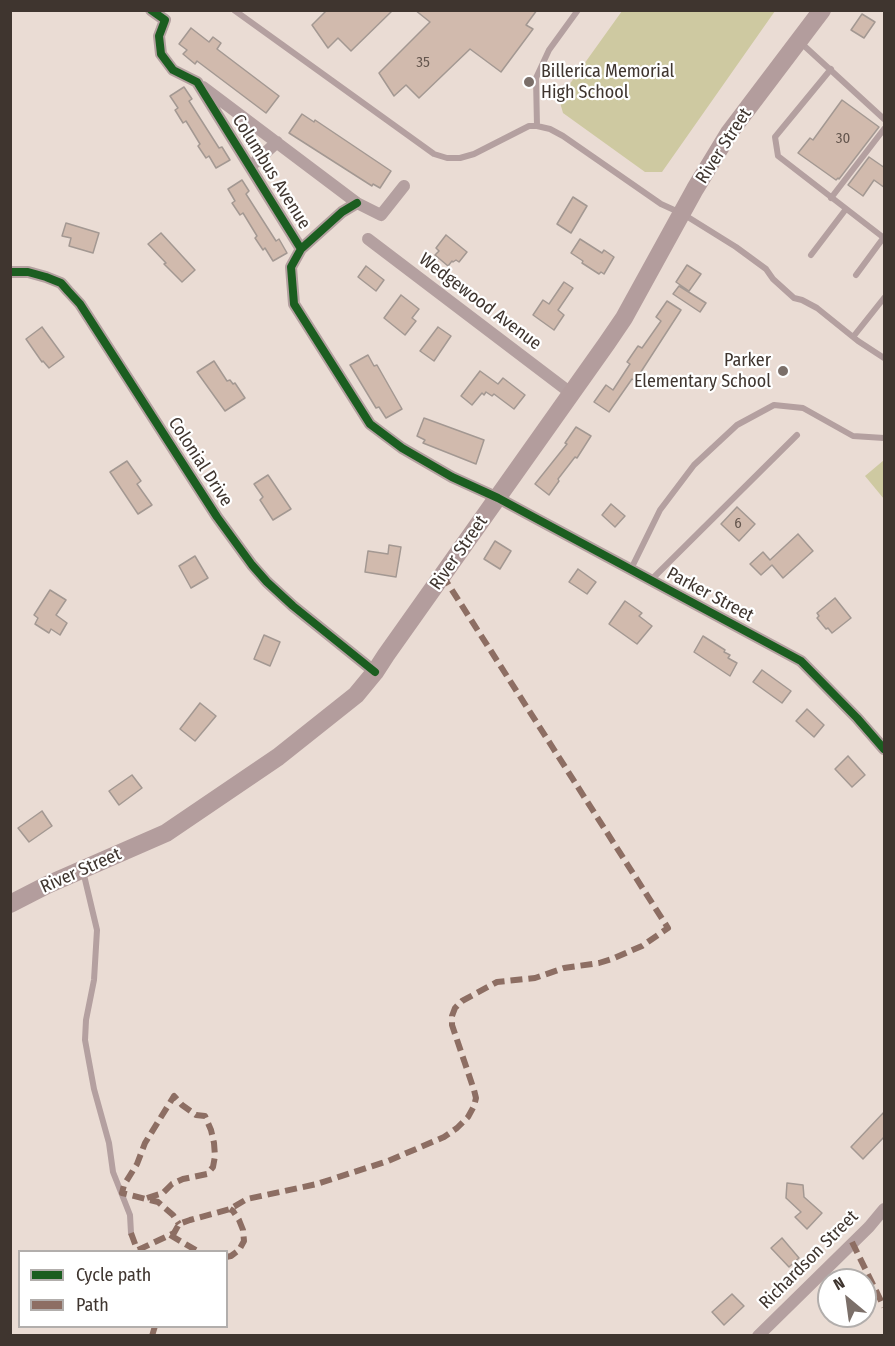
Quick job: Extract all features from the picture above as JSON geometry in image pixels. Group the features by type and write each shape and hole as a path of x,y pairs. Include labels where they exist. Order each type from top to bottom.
{"main road":[{"name":"River Street","path":"10,904 47,885 166,833 278,757 356,695 375,672 624,318 695,189 729,133 822,10"}],"street":[{"name":"Columbus Avenue","path":"151,10 165,20 159,36 161,54 173,70 197,82 357,203"},
{"name":"Columbus Avenue","path":"197,82 301,249 291,267 294,304 370,424 402,448 452,477 498,498"},
{"name":"Columbus Avenue","path":"250,167 277,142"},
{"path":"301,249 342,212 357,203 381,215 404,186"},
{"name":"Wedgewood Avenue","path":"368,239 572,394"},
{"name":"Colonial Drive","path":"10,272 28,272 61,283 80,304 218,517 252,565 293,606 375,672"},
{"name":"Parker Street","path":"498,498 801,661 885,749"},
{"name":"Richardson Street","path":"758,1335 885,1209"}],"lane":[{"path":"234,10 434,154 447,158 460,158 474,154 529,126 550,129 661,204 736,247 766,269 773,279 794,298 817,308 853,337 885,358"},
{"path":"537,126 536,78 549,50 578,10"},
{"path":"800,42 885,118"},
{"path":"831,69 775,137 778,156 884,238 856,275"},
{"path":"831,198 885,129"},
{"path":"811,255 846,209"},
{"path":"853,337 885,298"},
{"path":"631,569 660,510 694,465 737,425 774,405 803,408 853,436 885,438"},
{"path":"651,580 796,435"},
{"path":"83,870 97,930 94,980 86,1020 85,1040 94,1089 109,1143 113,1172 130,1215 131,1233"}],"shaded area":[{"path":"622,11 775,11 662,172 645,172 563,113 559,99"},
{"path":"884,460 884,499 865,476"}],"building":[{"path":"327,10 393,10 351,51 338,38 328,48 312,25"},
{"name":"Billerica Memorial High School","path":"415,10 537,10 526,25 533,29 501,72 470,49 419,98 406,85 394,96 379,73 430,22"},
{"path":"862,14 875,22 864,38 851,30"},
{"path":"191,28 209,42 213,37 221,43 217,49 279,96 266,113 197,61 195,64 183,54 187,50 179,44"},
{"path":"184,87 192,99 189,101 219,148 222,147 230,160 216,168 209,156 206,158 198,146 200,144 186,121 183,123 175,110 178,108 170,96"},
{"path":"842,100 879,127 836,180 798,153 810,138 813,140"},
{"path":"302,114 314,122 315,120 391,171 380,188 373,184 372,186 289,133"},
{"path":"869,157 885,168 885,188 874,180 863,196 848,185"},
{"path":"242,180 249,191 246,194 276,241 279,239 287,253 273,261 255,238 257,236 243,213 240,215 232,203 235,201 228,189"},
{"path":"573,197 587,206 571,233 557,224"},
{"path":"66,223 99,233 93,253 69,246 71,238 62,236"},
{"path":"161,233 195,270 182,282 148,244"},
{"path":"446,235 467,252 459,262 452,261 448,266 435,255 439,251 436,248"},
{"path":"580,239 602,253 604,250 614,257 604,274 601,272 599,274 571,253"},
{"path":"687,265 701,274 689,291 676,282"},
{"path":"366,266 384,280 376,291 358,277"},
{"path":"564,282 573,288 558,310 564,315 554,330 533,315 543,300 549,304"},
{"path":"679,286 706,303 700,312 673,294"},
{"path":"401,295 419,309 412,318 416,321 405,335 384,318"},
{"path":"667,301 681,310 635,381 632,379 609,412 594,402 606,385 613,390 630,364 627,362 638,346 642,348 661,321 656,317"},
{"path":"42,327 64,357 49,368 26,339"},
{"path":"438,327 451,336 434,361 420,351"},
{"path":"368,355 374,366 377,365 402,409 386,418 379,407 376,408 350,365"},
{"path":"214,361 227,381 235,383 245,398 225,411 197,372"},
{"path":"480,371 498,384 503,378 525,395 514,409 494,394 492,396 486,392 484,395 482,393 472,405 461,396"},
{"path":"424,418 484,440 476,464 423,443 425,440 417,436"},
{"path":"576,427 591,436 577,458 575,457 558,479 559,481 549,495 535,484 567,444 565,443"},
{"path":"127,461 141,481 137,484 152,505 138,514 110,472"},
{"path":"268,475 291,509 273,520 260,500 263,497 254,484"},
{"path":"611,504 625,516 615,527 602,515"},
{"path":"737,507 755,524 739,541 721,524"},
{"path":"798,534 813,551 783,578 772,565 761,575 750,564 763,552 770,560"},
{"path":"495,541 511,551 500,569 484,559"},
{"path":"389,545 401,547 396,577 365,572 368,551 388,554"},
{"path":"195,556 208,578 191,588 179,566"},
{"path":"578,569 596,582 587,594 569,582"},
{"path":"50,590 66,600 56,615 67,623 60,635 51,629 49,633 35,624 38,618 34,615"},
{"path":"835,598 851,618 832,633 817,618 819,616 817,613"},
{"path":"625,601 642,613 639,616 652,626 637,644 609,624"},
{"path":"264,635 280,642 270,666 254,659"},
{"path":"703,636 725,650 724,652 730,655 728,658 737,663 730,676 694,652"},
{"path":"762,670 791,691 782,703 753,682"},
{"path":"200,703 216,716 195,741 180,729"},
{"path":"807,709 824,725 814,737 796,721"},
{"path":"848,756 865,775 852,787 835,769"},
{"path":"132,775 142,788 119,805 109,791"},
{"path":"42,811 52,826 29,842 18,828"},
{"path":"885,1111 885,1136 863,1159 851,1147"},
{"path":"787,1183 803,1185 804,1197 822,1213 807,1229 795,1217 801,1212 786,1198"},
{"path":"782,1238 799,1258 789,1267 771,1248"},
{"path":"732,1294 744,1306 724,1325 712,1312"}],"marked path":[{"path":"138,1250 174,1233 179,1224 230,1209 247,1199 317,1184 388,1161 444,1137 468,1117 476,1098 452,1025 455,1008 462,1001 497,982 535,978 564,968 612,959 642,946 668,928 443,576"},
{"path":"147,1198 163,1193 172,1184 183,1179 207,1174 213,1167 214,1143 205,1116 196,1115 174,1096 145,1143 122,1193 158,1202 173,1215 179,1224"},
{"path":"228,1257 239,1250 244,1241 239,1220 230,1209"},
{"path":"131,1233 137,1250"},
{"path":"170,1235 196,1250"},
{"path":"852,1242 884,1307"},
{"path":"152,1336 154,1328"}],"cycle path":[{"path":"151,10 165,20 159,36 161,54 173,70 197,82 301,249"},
{"path":"357,203 342,212 301,249 291,267 294,304 370,424 402,448 452,477 498,498 801,661 884,749"},
{"path":"10,272 28,272 61,283 80,304 217,517 252,565 293,606 375,672"}],"place":[{"name":"Billerica Memorial High School","path":"529,82"},
{"name":"Parker Elementary School","path":"783,371"}]}
